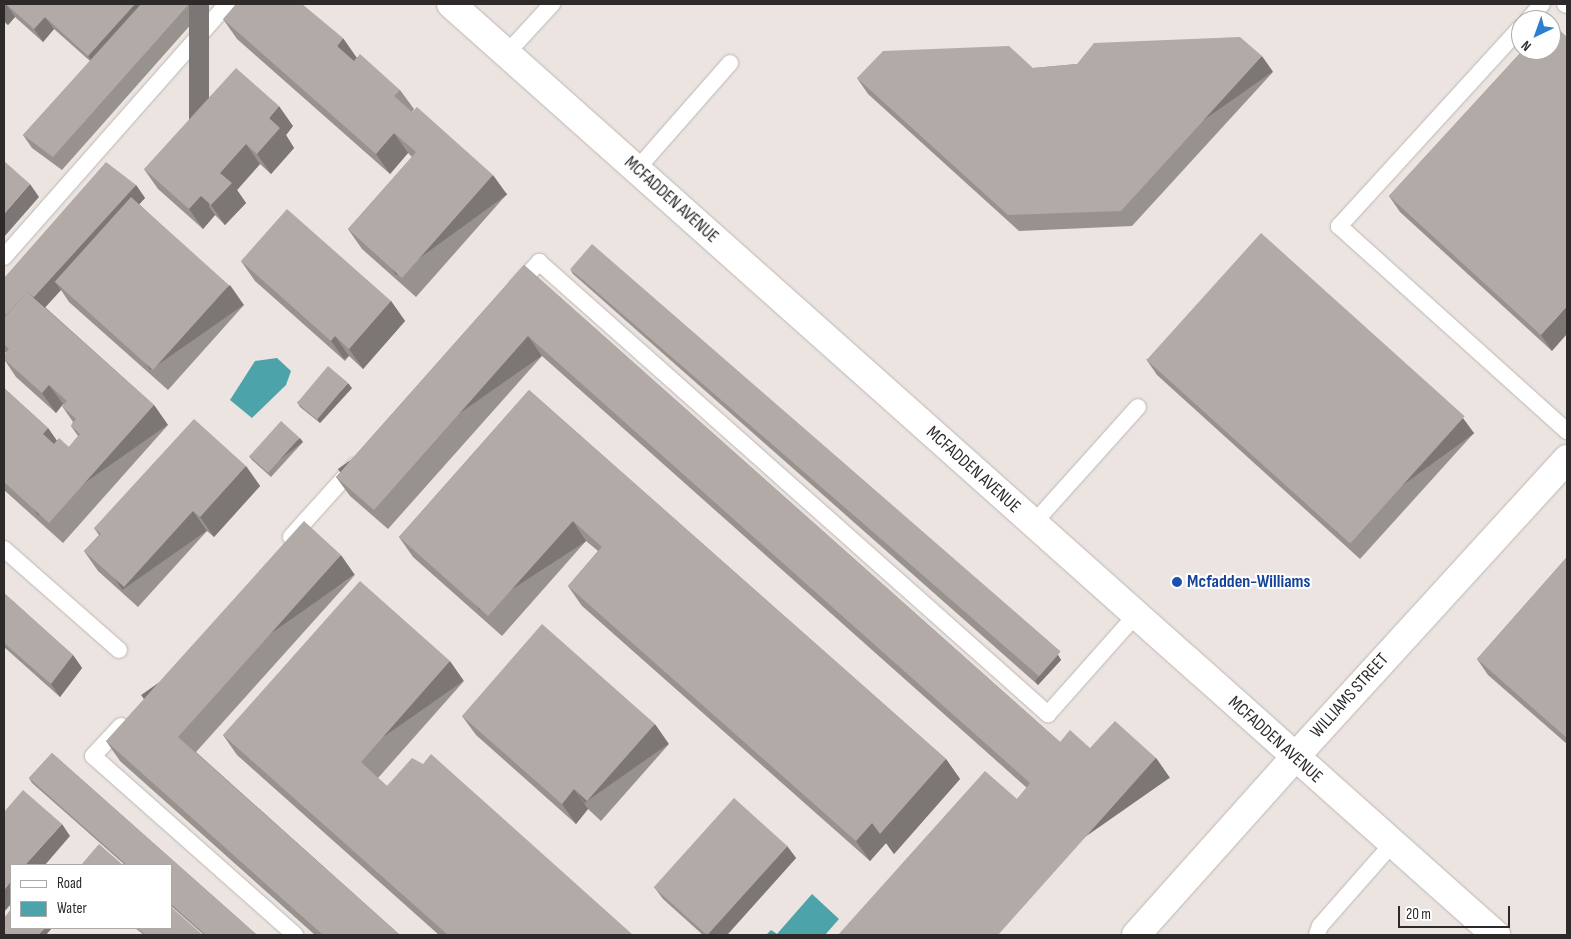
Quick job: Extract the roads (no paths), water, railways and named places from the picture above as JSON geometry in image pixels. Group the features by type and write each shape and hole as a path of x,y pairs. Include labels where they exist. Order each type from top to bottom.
{"main road":[{"name":"MCFADDEN AVENUE","path":"451,4 1294,758 1496,935"},
{"name":"WILLIAMS STREET","path":"1136,935 1294,758 1567,459"}],"lane":[{"path":"4,257 228,4"},
{"path":"507,54 552,4"},
{"path":"1511,38 1339,226 1567,431"},
{"path":"637,170 730,63"},
{"path":"506,299 539,262 1048,714 1135,616"},
{"path":"1033,524 1138,407"},
{"path":"280,550 366,454"},
{"path":"4,549 119,650"},
{"path":"133,712 93,756 295,935"},
{"path":"1316,935 1320,926 1392,844"}],"water":[{"path":"277,358 291,371 286,385 252,418 230,400 255,361"},
{"path":"812,894 839,919 825,935 766,935 771,930 777,934"}],"place":[{"name":"Mcfadden-Williams","path":"1177,582"}]}
